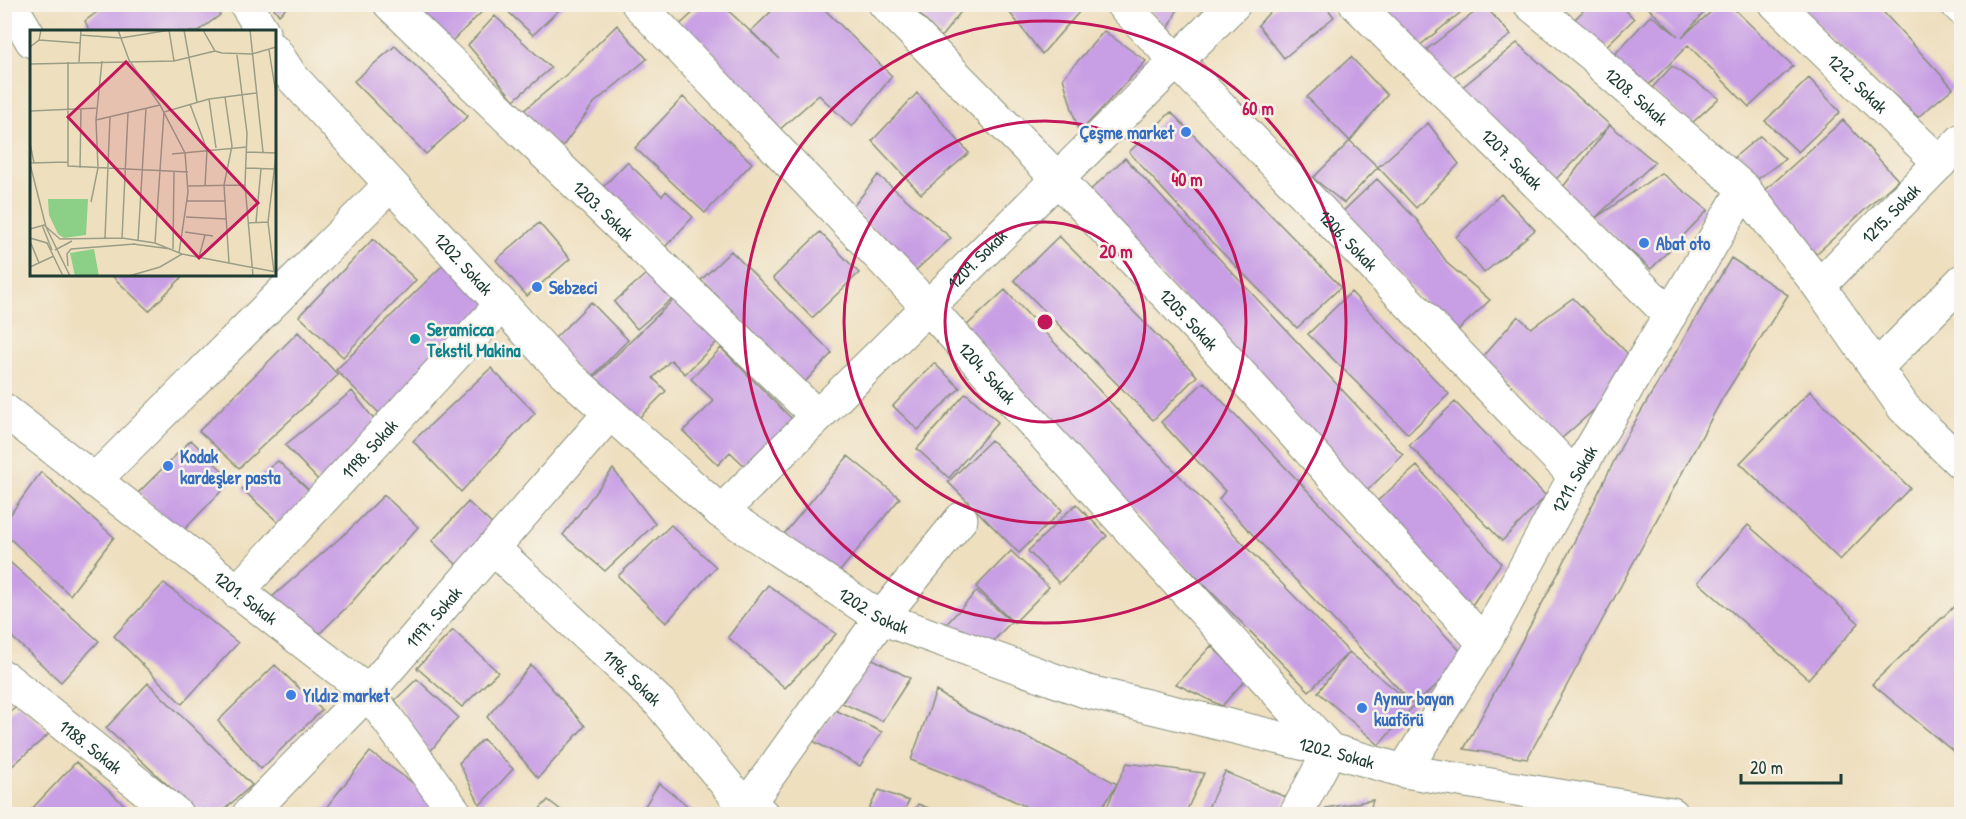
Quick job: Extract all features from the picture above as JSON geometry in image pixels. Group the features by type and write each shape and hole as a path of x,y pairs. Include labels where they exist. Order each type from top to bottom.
{"street":[{"path":"10,4 30,38"},
{"path":"246,4 262,30"},
{"name":"1203. Sokak","path":"390,4 817,416"},
{"name":"1204. Sokak","path":"638,4 928,307 1330,750"},
{"name":"1205. Sokak","path":"885,4 1057,178 1222,354 1484,643"},
{"name":"1206. Sokak","path":"1122,4 1575,476"},
{"name":"1209. Sokak","path":"721,512 1234,4"},
{"name":"1207. Sokak","path":"1356,4 1670,315"},
{"name":"1208. Sokak","path":"1530,4 1595,57 1603,68 1744,189 1819,286"},
{"name":"1212. Sokak","path":"1776,4 1951,152"},
{"path":"1957,4 1962,9"},
{"name":"1202. Sokak","path":"280,71 563,371 721,512 881,618 1085,691 1330,750 1404,771 1672,814"},
{"name":"1215. Sokak","path":"1819,286 1951,152"},
{"path":"94,481 390,185"},
{"name":"1211. Sokak","path":"1404,771 1484,643 1575,476 1744,189"},
{"path":"1876,368 1962,281"},
{"path":"1819,286 1904,408 1962,464"},
{"name":"1198. Sokak","path":"237,592 501,305"},
{"name":"1201. Sokak","path":"4,410 368,692 456,814"},
{"name":"1197. Sokak","path":"249,814 368,692 610,413"},
{"path":"750,812 881,618 961,519"},
{"name":"1196. Sokak","path":"493,548 660,703 750,812"},
{"name":"1188. Sokak","path":"4,677 176,814"},
{"path":"1296,814 1330,750"}],"building":[{"path":"108,4 214,4 220,15 200,30 89,30 85,21"},
{"path":"271,4 290,4 279,15"},
{"path":"409,4 490,4 450,43"},
{"path":"500,4 565,4 533,35"},
{"path":"703,4 721,4 779,58 751,31 778,5 820,5 892,76 852,127 819,95 778,131 676,28"},
{"path":"910,4 967,4 941,37"},
{"path":"1003,4 1074,4 1080,11 1042,54"},
{"path":"1143,4 1180,4 1168,30"},
{"path":"1277,4 1324,4 1334,17 1284,58 1258,25"},
{"path":"1369,4 1471,4 1419,46"},
{"path":"1590,4 1620,4 1634,19 1595,57 1567,27"},
{"path":"1644,4 1712,4 1682,37 1719,5 1730,5 1793,66 1749,107 1688,45 1637,97 1603,67 1651,15 1678,36"},
{"path":"1795,4 1876,4 1953,88 1918,117"},
{"path":"1484,5 1511,35 1449,80 1422,53"},
{"path":"495,16 551,68 514,100 468,45"},
{"path":"617,25 647,59 594,103 560,150 523,111 567,74"},
{"path":"1104,31 1146,61 1079,133 1063,78"},
{"path":"1517,43 1610,125 1544,191 1450,97"},
{"path":"395,46 468,116 426,154 354,81"},
{"path":"1351,57 1387,95 1350,141 1307,97"},
{"path":"1672,66 1719,98 1691,124 1651,89"},
{"path":"1809,78 1840,112 1798,152 1765,121"},
{"path":"917,93 969,153 921,194 872,141"},
{"path":"683,97 752,163 705,213 635,148"},
{"path":"1171,112 1341,287 1297,328 1196,226 1129,152"},
{"path":"1843,120 1898,180 1816,254 1761,194"},
{"path":"1428,123 1459,164 1416,208 1378,167"},
{"path":"1610,125 1655,162 1594,219 1560,191"},
{"path":"1760,136 1785,159 1744,189 1720,169"},
{"path":"1350,141 1378,167 1344,203 1313,178"},
{"path":"1125,158 1403,455 1366,492 1085,195"},
{"path":"627,162 662,196 666,191 693,217 665,247 603,187"},
{"path":"1661,173 1708,210 1651,269 1594,219"},
{"path":"878,175 951,238 915,271 852,208"},
{"path":"1377,179 1417,220 1448,264 1490,300 1454,334 1343,211"},
{"path":"1501,194 1535,230 1484,273 1456,237"},
{"path":"539,223 570,259 527,296 496,260"},
{"path":"820,232 859,273 812,318 773,278"},
{"path":"1059,236 1197,376 1153,420 1014,280"},
{"path":"373,239 416,280 343,357 299,316"},
{"path":"731,251 832,353 804,383 701,280"},
{"path":"1731,258 1788,295 1722,399 1527,759 1464,749 1560,570 1626,437"},
{"name":"Seramicca Tekstil Makina","path":"447,261 493,308 382,416 336,370"},
{"path":"654,267 676,295 637,329 614,302"},
{"path":"112,276 183,276 149,311"},
{"path":"1005,290 1250,551 1349,652 1309,691 1164,544 965,327"},
{"path":"1351,292 1449,394 1408,434 1308,334"},
{"path":"677,296 719,340 685,374 671,360 653,378 666,391 633,424 590,381"},
{"path":"1573,298 1630,356 1603,402 1561,439 1483,356 1518,316 1531,328"},
{"path":"591,302 628,340 588,381 550,343"},
{"path":"298,332 338,375 239,468 199,431"},
{"path":"721,348 797,424 750,471 730,452 718,465 683,431 714,401 691,379"},
{"path":"934,363 960,388 918,430 893,406"},
{"path":"491,368 535,413 461,492 413,441"},
{"path":"1204,382 1467,658 1414,705 1219,499 1225,491 1161,422"},
{"path":"352,391 376,422 321,483 285,445"},
{"path":"1810,391 1910,488 1840,560 1740,463"},
{"path":"966,393 998,422 949,478 917,449"},
{"path":"1455,402 1546,496 1502,541 1409,445"},
{"path":"191,440 232,480 180,534 138,493"},
{"path":"991,440 1062,510 1019,553 948,482"},
{"path":"848,456 900,498 836,576 784,534"},
{"path":"278,461 312,493 281,525 242,489"},
{"path":"1417,466 1501,563 1470,608 1375,503"},
{"path":"613,469 655,524 605,571 563,535"},
{"path":"41,472 114,537 70,595 4,533 4,523"},
{"path":"384,495 418,527 351,603 316,637 272,597 348,531"},
{"path":"468,502 494,526 457,565 432,541"},
{"path":"1076,504 1107,536 1059,583 1028,551"},
{"path":"671,525 716,567 666,623 618,576"},
{"path":"1748,525 1859,623 1808,679 1698,582"},
{"path":"1011,551 1049,587 1014,623 976,587"},
{"path":"4,557 99,641 61,682 4,630"},
{"path":"164,583 238,643 182,704 114,636"},
{"path":"768,585 836,634 785,688 728,637"},
{"path":"977,591 1011,622 984,651 940,631"},
{"path":"1962,599 1962,755 1960,757 1872,684"},
{"path":"453,630 498,672 462,707 417,668"},
{"path":"1211,646 1246,679 1222,706 1176,684"},
{"path":"1349,652 1414,705 1379,745 1318,692"},
{"path":"869,657 910,678 882,721 842,703"},
{"path":"275,665 322,710 261,769 218,721"},
{"path":"531,665 585,726 538,778 487,717"},
{"path":"417,679 458,717 429,753 395,700"},
{"path":"148,683 252,785 219,814 199,814 106,728"},
{"path":"936,691 969,712 1031,739 1117,784 1098,814 1041,814 1010,799 911,760"},
{"path":"19,704 49,734 4,773 4,718"},
{"path":"835,710 882,732 860,766 813,741"},
{"path":"483,739 513,769 480,805 459,763"},
{"path":"370,752 417,786 436,814 321,814"},
{"path":"76,762 135,814 27,814"},
{"path":"1127,763 1204,773 1185,814 1104,814"},
{"path":"1225,772 1288,798 1280,814 1205,814"},
{"path":"659,783 698,814 640,814"},
{"path":"879,790 909,801 902,814 866,814"},
{"path":"548,800 566,814 535,814"},
{"path":"1373,800 1369,814 1324,814 1326,808"},
{"path":"918,804 944,814 912,814"}],"place":[{"name":"Çeşme market","path":"1186,132"},
{"name":"Abat oto","path":"1644,243"},
{"name":"Sebzeci","path":"537,287"},
{"name":"Seramicca Tekstil Makina","path":"415,339"},
{"name":"Kodak kardeşler pasta","path":"168,466"},
{"name":"Yıldız market","path":"291,695"},
{"name":"Aynur bayan kuaförü","path":"1362,708"}]}
